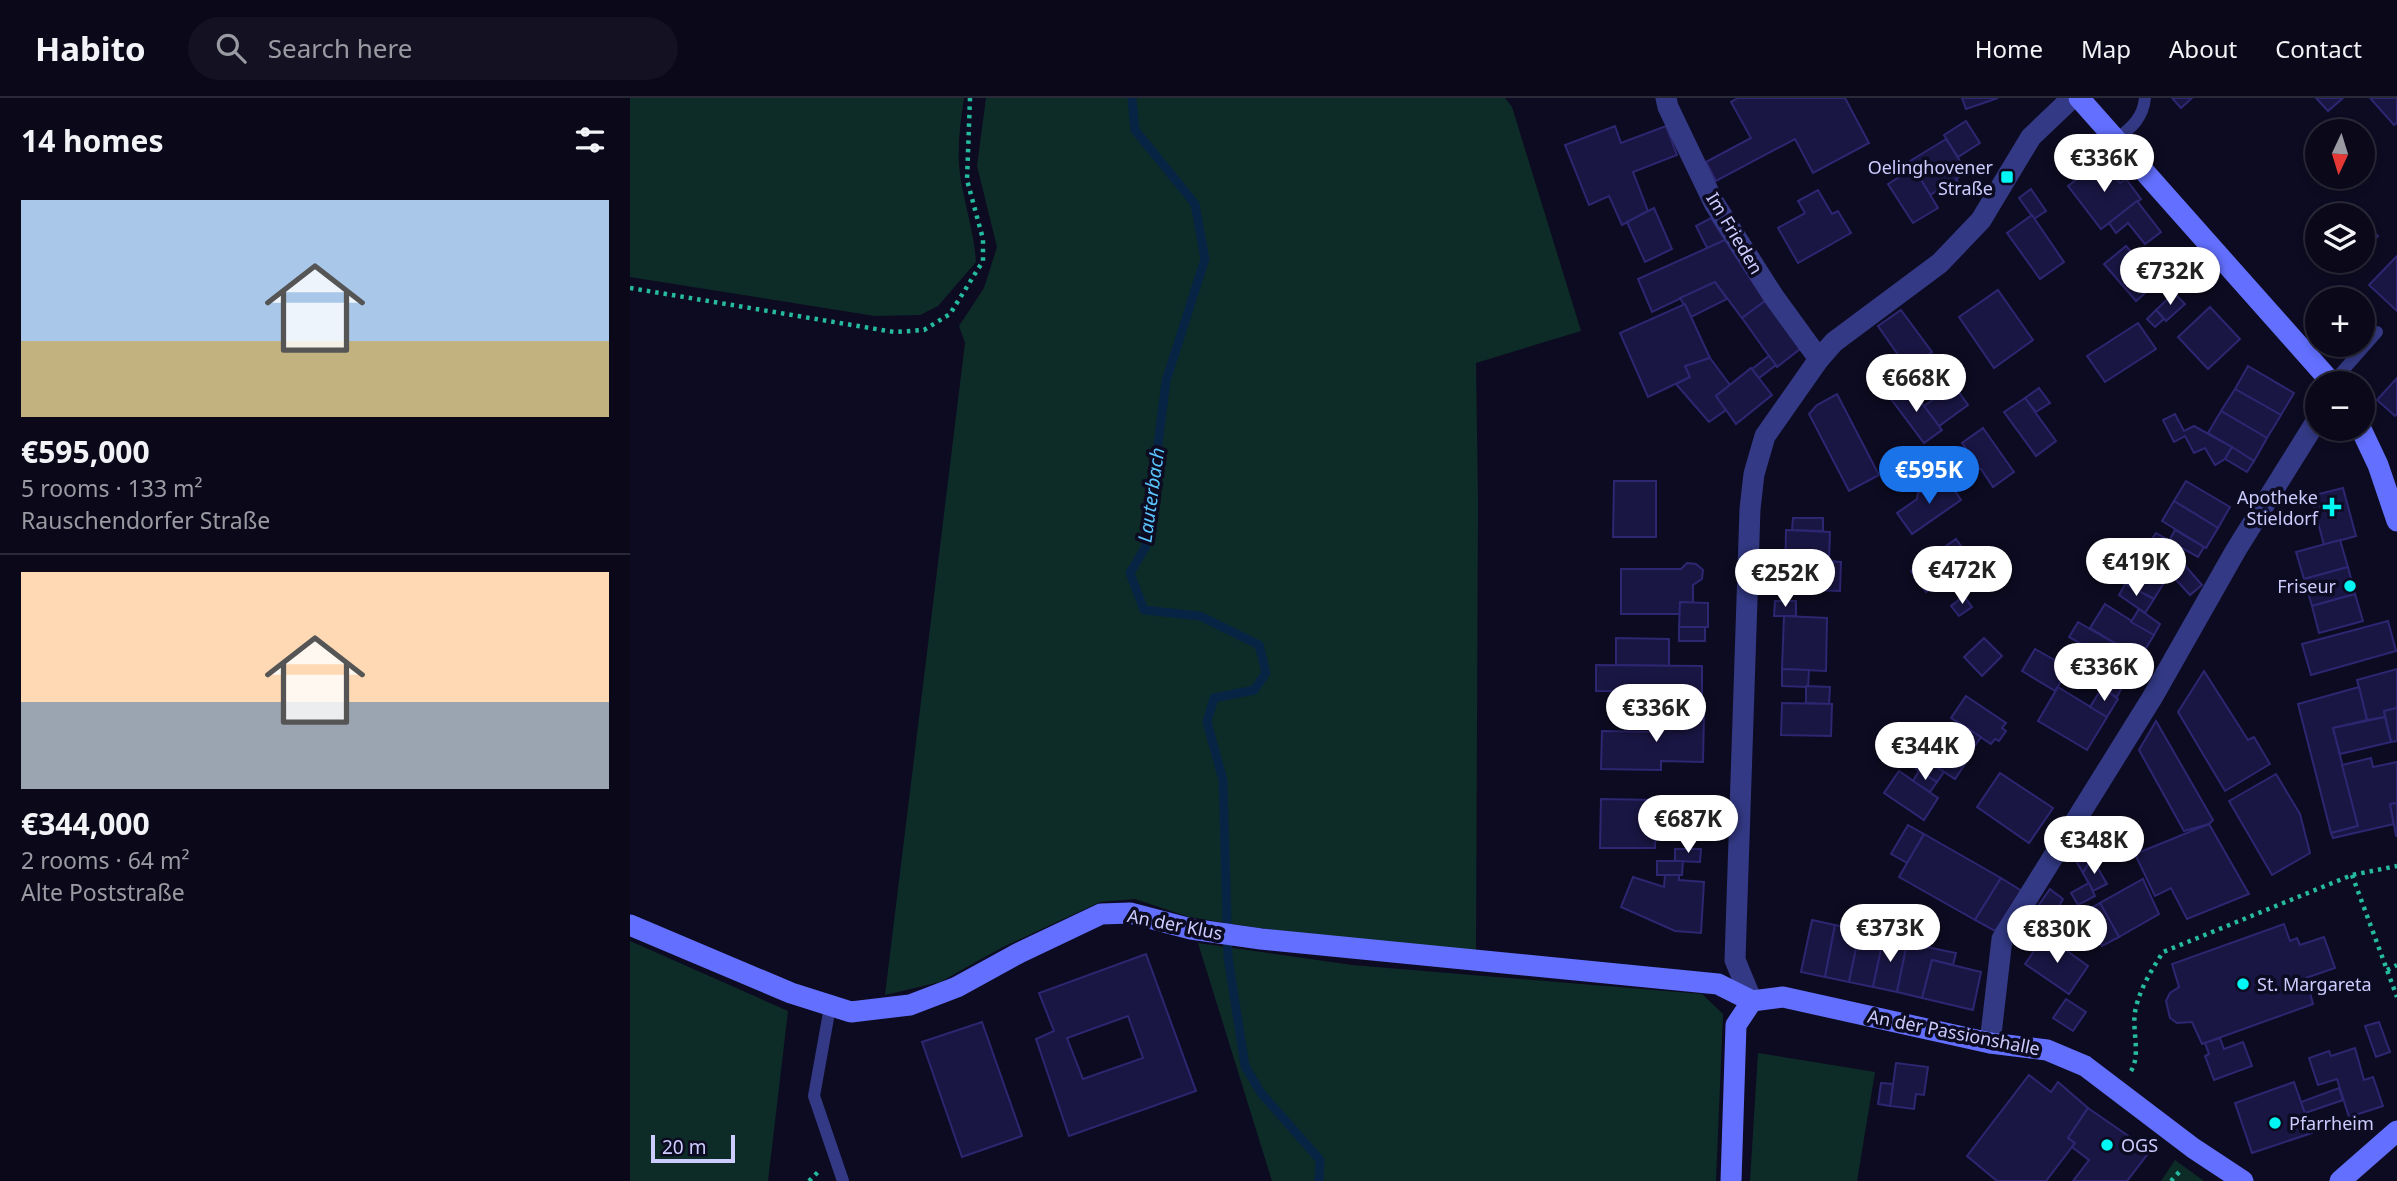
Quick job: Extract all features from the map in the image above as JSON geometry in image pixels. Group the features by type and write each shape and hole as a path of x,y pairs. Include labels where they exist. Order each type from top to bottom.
{"street":[{"name":"Im Frieden","path":"1666,98 1714,203 1774,296 1819,359"},
{"path":"1731,1181 1736,1025 1752,1001 1735,960 1750,509 1754,474 1765,436 1834,342 1940,263 1981,219 2031,137 2072,98"},
{"path":"2079,98 2321,371"},
{"path":"1990,1043 2002,939 2152,698 2236,550 2305,439"},
{"path":"2367,441 2397,521"},
{"name":"An der Klus","path":"630,925 791,993 851,1012 911,1005 957,988 1019,953 1101,915 1130,913 1191,929 1261,939 1718,984 1752,1001"},
{"name":"An der Passionshalle","path":"1752,1001 1783,997 1990,1043 2047,1049 2085,1066 2193,1148 2244,1181"},
{"path":"2340,1181 2397,1130"}],"lane":[{"path":"2117,139 2138,120 2145,98"},
{"path":"2343,371 2377,332"},
{"path":"830,1007 814,1096 843,1181"}],"path":[{"path":"630,288 894,332 924,330 950,314 983,261 984,239 967,180 970,98"},
{"path":"2129,1074 2137,1062 2135,1011 2146,977 2163,952 2352,875 2397,866"},
{"path":"2352,875 2397,998"},
{"path":"2387,970 2397,965"},
{"path":"2171,1181 2179,1169 2188,1175"}],"green space":[{"path":"630,98 964,98 959,160 976,262 938,306 920,315 875,316 630,277"},
{"path":"986,98 1505,98 1512,107 1581,331 1476,363 1476,952 1259,928 1189,917 1135,899 1100,902 1001,948 940,982 885,995 965,343 959,326 984,288 997,247 977,166"},
{"path":"630,941 788,1011 768,1181 630,1181"},
{"path":"1198,943 1352,965 1702,994 1723,1014 1716,1181 1272,1181"},
{"path":"1758,1053 1875,1072 1857,1181 1750,1181"},
{"path":"2175,1160 2204,1181 2161,1181"}],"building":[{"path":"1738,98 1845,98 1869,143 1813,173 1795,139 1716,181 1706,162 1751,138 1731,102"},
{"path":"1962,98 1998,98 1966,109"},
{"path":"2172,98 2192,98 2181,108"},
{"path":"2316,98 2343,98 2328,111"},
{"path":"2370,98 2397,98 2397,123 2394,125"},
{"path":"1966,121 1980,143 1958,157 1944,135"},
{"path":"1615,126 1621,143 1666,126 1677,155 1633,172 1648,211 1622,225 1609,196 1589,205 1565,145"},
{"path":"1946,139 1967,172 1956,179 1960,185 1947,194 1943,187 1930,195 1910,161"},
{"path":"2102,160 2120,183 2126,179 2141,199 2101,229 2068,186"},
{"path":"1914,168 1938,208 1913,223 1888,184"},
{"path":"2031,189 2046,211 2034,219 2019,198"},
{"path":"1818,190 1832,214 1838,211 1851,233 1798,263 1778,228 1805,213 1798,201"},
{"path":"2137,201 2161,232 2145,244 2128,223 2116,233 2109,223"},
{"path":"1654,208 1672,249 1645,262 1627,222"},
{"path":"2032,215 2064,262 2040,279 2007,233"},
{"path":"1711,218 1725,240 1707,248 1696,226"},
{"path":"1725,240 1765,301 1742,318 1715,282 1652,312 1638,279"},
{"path":"2126,246 2158,282 2136,301 2104,264"},
{"path":"2397,256 2397,311 2375,291 2375,287 2369,285"},
{"path":"1715,282 1727,299 1691,317 1680,298"},
{"path":"1998,290 2033,340 1994,368 1959,317"},
{"path":"2174,293 2185,304 2166,321 2156,310"},
{"path":"1765,301 1800,349 1777,367 1742,318"},
{"path":"1685,304 1710,358 1685,366 1690,377 1648,397 1620,333"},
{"path":"2210,307 2240,339 2208,369 2178,337"},
{"path":"1901,310 1932,352 1908,369 1878,326"},
{"path":"2156,310 2164,319 2155,327 2147,319"},
{"path":"2138,323 2156,349 2105,382 2087,356"},
{"path":"1769,356 1776,365 1759,378 1752,369"},
{"path":"1710,358 1730,385 1716,396 1726,410 1709,422 1676,384 1690,377 1685,366"},
{"path":"1894,365 1909,386 1891,399 1877,378"},
{"path":"2248,366 2294,393 2281,415 2235,389"},
{"path":"1751,368 1772,395 1736,424 1716,396"},
{"path":"2397,378 2397,414 2395,416 2377,400"},
{"path":"1954,385 1968,405 1939,426 1924,406"},
{"path":"1909,386 1942,430 1924,443 1891,399"},
{"path":"2039,388 2050,403 2036,412 2025,398"},
{"path":"2235,389 2281,415 2267,438 2221,411"},
{"path":"1837,394 1879,475 1849,491 1809,414 1817,405"},
{"path":"2025,398 2056,441 2036,456 2004,412"},
{"path":"2221,411 2267,438 2254,461 2208,433"},
{"path":"2175,414 2184,431 2194,426 2232,447 2225,459 2215,465 2205,448 2194,453 2185,436 2174,442 2163,420"},
{"path":"1983,428 2014,472 1993,487 1981,469 1973,468 1974,460 1962,443"},
{"path":"2232,447 2254,461 2247,472 2225,459"},
{"path":"1947,479 1961,500 1912,534 1897,513 1917,499 1918,492 1926,493"},
{"path":"1614,481 1656,481 1656,537 1613,537"},
{"path":"2186,481 2230,507 2218,528 2174,501"},
{"path":"2343,488 2356,536 2324,545 2311,496"},
{"path":"2174,501 2218,528 2206,548 2162,521"},
{"path":"1793,518 1823,518 1823,531 1792,530"},
{"path":"1786,530 1830,532 1829,561 1841,562 1840,591 1785,589"},
{"path":"2175,530 2204,547 2198,557 2169,541"},
{"path":"2156,533 2177,545 2171,557 2148,545"},
{"path":"1956,539 1971,560 1926,592 1911,571"},
{"path":"2340,540 2348,567 2304,579 2296,552"},
{"path":"2155,548 2181,561 2202,585 2190,595 2170,573 2154,599 2125,584 2142,556 2148,559"},
{"path":"1687,563 1696,564 1703,570 1702,579 1693,585 1693,603 1680,602 1680,614 1621,614 1621,569 1681,569"},
{"path":"2348,567 2355,594 2312,606 2304,579"},
{"path":"2125,584 2154,599 2145,613 2119,595"},
{"path":"2355,594 2363,621 2319,633 2312,606"},
{"path":"1964,596 1972,607 1959,616 1951,606"},
{"path":"1775,601 1796,601 1796,616 1774,616"},
{"path":"1680,602 1708,603 1708,627 1679,627"},
{"path":"2105,604 2154,635 2140,658 2090,628"},
{"path":"2139,609 2160,624 2154,635 2131,622"},
{"path":"1784,616 1827,618 1826,671 1782,669"},
{"path":"2388,621 2396,651 2311,675 2302,644"},
{"path":"2078,622 2140,658 2123,686 2072,656 2080,643 2069,637"},
{"path":"1679,627 1705,627 1705,641 1679,641"},
{"path":"1616,638 1669,639 1669,666 1616,665"},
{"path":"1984,638 2002,656 1982,676 1964,657"},
{"path":"2035,649 2069,668 2055,691 2022,671"},
{"path":"1596,665 1702,666 1702,706 1677,705 1677,692 1596,691"},
{"path":"1782,669 1809,670 1808,687 1782,686"},
{"path":"2397,669 2397,708 2384,711 2385,717 2367,720 2357,680"},
{"path":"2204,671 2248,740 2254,737 2270,764 2225,791 2178,712"},
{"path":"2104,675 2123,686 2117,697 2097,686"},
{"path":"1806,686 1830,687 1829,704 1806,703"},
{"path":"2058,687 2107,717 2087,750 2038,721"},
{"path":"2359,687 2367,720 2333,728 2358,826 2331,833 2298,704"},
{"path":"2102,688 2118,699 2107,717 2090,707"},
{"path":"1966,696 2006,723 2002,728 2006,731 1999,741 1995,739 1991,744 1951,718"},
{"path":"1782,703 1832,704 1831,736 1781,735"},
{"path":"2397,708 2397,741 2391,742 2384,711"},
{"path":"1662,712 1704,713 1703,762 1661,761 1661,770 1601,769 1602,731 1662,732"},
{"path":"2385,717 2391,742 2340,754 2333,728"},
{"path":"2156,721 2213,820 2209,824 2184,831 2139,750"},
{"path":"1958,722 1981,737 1974,747 1952,732"},
{"path":"1930,731 1969,758 1955,779 1915,753"},
{"path":"1952,732 1973,746 1966,756 1945,742"},
{"path":"1923,758 1944,772 1937,782 1916,769"},
{"path":"2371,758 2373,767 2397,762 2397,803 2390,804 2394,824 2333,838 2331,833 2358,826 2342,765"},
{"path":"1899,771 1938,798 1924,820 1884,793"},
{"path":"1919,771 1937,782 1930,792 1913,781"},
{"path":"2000,773 2053,808 2029,843 1977,807"},
{"path":"2276,774 2300,814 2310,853 2272,875 2229,801"},
{"path":"1601,799 1656,800 1655,848 1600,848"},
{"path":"2397,803 2397,836 2396,836 2390,804"},
{"path":"2209,824 2249,894 2187,919 2171,888 2155,896 2135,854"},
{"path":"1908,825 1924,834 1907,863 1891,854"},
{"path":"2085,833 2096,850 2083,873 2072,854"},
{"path":"1924,834 2001,878 1975,920 1899,877"},
{"path":"1675,849 1701,849 1700,862 1675,861"},
{"path":"2092,858 2107,884 2093,891 2083,873"},
{"path":"1657,861 1683,861 1682,875 1657,875"},
{"path":"1665,875 1679,875 1679,880 1704,882 1701,933 1675,931 1621,907 1633,877 1664,887"},
{"path":"2001,878 2022,891 1995,931 1975,920"},
{"path":"2143,879 2159,914 2119,937 2100,903"},
{"path":"2089,883 2095,896 2078,905 2071,893"},
{"path":"2050,889 2063,899 2059,906 2064,910 2057,920 2062,923 2052,938 2027,922"},
{"path":"2100,903 2119,937 2102,946 2082,913"},
{"path":"1812,920 1835,925 1825,977 1801,972"},
{"name":"St. Margareta","path":"2284,924 2290,941 2297,938 2300,945 2324,937 2335,968 2306,978 2313,1004 2202,1044 2192,1022 2177,1023 2170,1018 2166,1001 2170,993 2179,987 2172,964"},
{"path":"1835,925 1860,930 1849,982 1825,977"},
{"path":"1860,930 1884,935 1873,987 1849,982"},
{"path":"1884,935 1908,940 1897,992 1873,987"},
{"path":"2045,935 2088,966 2069,994 2025,964"},
{"path":"1907,943 1956,953 1953,965 1932,960 1922,998 1897,992"},
{"path":"1146,954 1196,1091 1069,1136 1036,1039 1054,1031 1039,993","holes":["1128,1016 1143,1058 1083,1079 1067,1038"]},
{"path":"1932,960 1981,972 1973,1010 1922,998"},
{"path":"2066,999 2086,1012 2073,1031 2053,1018"},
{"path":"982,1022 1022,1136 962,1157 922,1042"},
{"path":"2379,1022 2390,1052 2376,1057 2365,1026"},
{"path":"2220,1038 2224,1049 2243,1042 2252,1066 2214,1080 2205,1056 2209,1054 2205,1043"},
{"path":"2355,1048 2364,1080 2373,1077 2383,1106 2349,1117 2337,1079 2318,1085 2309,1058 2329,1051 2331,1056"},
{"path":"1896,1063 1928,1067 1924,1095 1916,1094 1914,1109 1890,1106"},
{"path":"2029,1075 2051,1092 2058,1082 2088,1108 2068,1138 2075,1143 2046,1181 1997,1181 1967,1156"},
{"name":"Pfarrheim","path":"2294,1082 2312,1133 2252,1153 2235,1103"},
{"path":"1881,1083 1893,1084 1890,1106 1878,1104"},
{"path":"2339,1088 2343,1100 2305,1113 2301,1102"},
{"name":"OGS","path":"2088,1108 2150,1151 2127,1181 2073,1181 2089,1160 2072,1147 2075,1143 2068,1138"}],"waterway":[{"name":"Lauterbach","path":"1132,98 1135,130 1195,204 1205,259 1166,381 1145,548 1130,573 1144,610 1200,616 1259,645 1266,673 1254,690 1214,698 1207,722 1223,780 1228,957 1245,1066 1261,1093 1320,1160 1319,1181"}],"place":[{"name":"Oelinghovener Straße","path":"2007,177"},
{"name":"Apotheke Stieldorf","path":"2332,507"},
{"name":"Friseur","path":"2350,586"},
{"name":"St. Margareta","path":"2243,984"},
{"name":"Pfarrheim","path":"2275,1123"},
{"name":"OGS","path":"2107,1145"}]}
